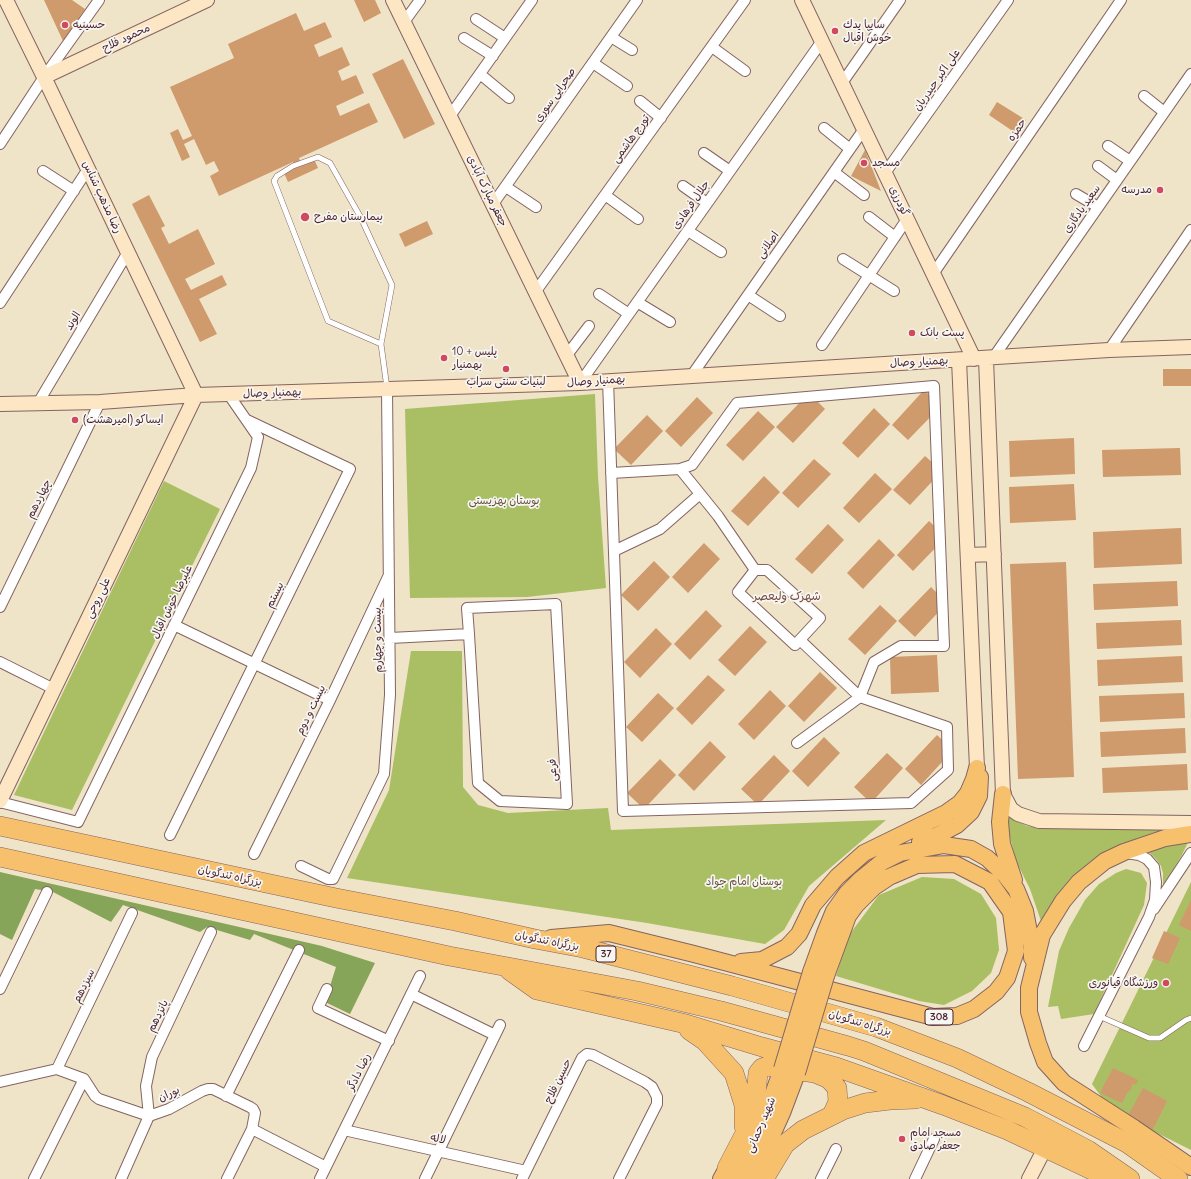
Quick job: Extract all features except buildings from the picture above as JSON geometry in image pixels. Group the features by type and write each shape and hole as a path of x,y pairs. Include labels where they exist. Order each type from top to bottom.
{"highway":[{"name":"بزرگراه تندگویان","path":"0,826 328,897 455,921 535,939 584,948 732,986 876,1027 957,1058 1028,1092 1127,1143 1178,1179"},
{"path":"0,857 430,952 637,991 721,1011 864,1051 1025,1117 1088,1150 1130,1179"},
{"path":"505,967 536,990 686,1024 836,1067 944,1105 1007,1130 1111,1179"},
{"path":"650,1016 692,1032 705,1041 734,1073 744,1105 744,1126 728,1175"},
{"path":"728,1175 754,1116 758,1073 762,1068 768,1066 815,1073 829,1079 837,1088 838,1102 832,1115"},
{"path":"764,1179 785,1144 802,1130 843,1110 865,1104 890,1100 917,1099 944,1105"}],"main road":[{"path":"897,855 958,825 971,812 979,796 981,778 977,768"},
{"path":"731,963 762,960 787,948 799,934 813,905 837,877 864,853 940,816 960,803 968,793 977,768"},
{"path":"1003,794 1000,822 1002,844 1007,863 1019,895"},
{"path":"1191,834 1165,838 1124,852 1105,861 1079,882 1063,901 1042,935 1029,988 1029,1012 1038,1043 1046,1062 1064,1083 1191,1167"},
{"name":"308","path":"790,1071 818,974 825,933 834,911 860,880 882,862 897,855 919,849 944,845 971,849 987,858 1005,874 1016,889 1026,911 1032,946 1032,973"},
{"name":"308","path":"535,939 609,933 731,963 933,1017 957,1016 974,1009 996,992 1007,978 1016,951 1011,912 990,882 955,864 917,865 889,877 874,887 856,905 848,916 818,974"},
{"name":"شهید رحمانی","path":"728,1175 759,1134 790,1071"},
{"name":"شهید رحمانی","path":"752,1179 782,1113 790,1071"}],"street":[{"name":"رضا مذهب شناس","path":"6,0 196,395"},
{"path":"0,144 44,77 99,0"},
{"name":"محمود فلاح","path":"44,77 207,0"},
{"name":"جعفر مبارک آبادی","path":"393,0 580,383"},
{"path":"404,22 420,0"},
{"path":"450,116 532,0"},
{"name":"صحرایی سوری","path":"493,204 637,0"},
{"name":"تورج هاشمی","path":"536,292 745,0"},
{"name":"گودرزی","path":"802,0 933,274 985,359"},
{"path":"842,83 900,0"},
{"name":"علی اکبر حیدریان","path":"885,173 1008,0"},
{"name":"حمزه","path":"933,274 1121,0"},
{"path":"476,19 505,38"},
{"path":"611,37 632,50"},
{"path":"464,38 493,56"},
{"name":"جلال فرهادی","path":"580,383 822,41"},
{"path":"712,47 745,71"},
{"path":"593,63 627,86"},
{"path":"480,74 509,98"},
{"name":"سعید یادگاری","path":"985,359 1098,207 1191,74"},
{"path":"1144,96 1164,112"},
{"path":"640,101 661,118"},
{"path":"824,128 850,149"},
{"name":"اصلانی","path":"692,375 864,129"},
{"path":"1108,146 1130,161"},
{"path":"704,153 730,171"},
{"path":"1098,166 1117,180"},
{"path":"0,303 88,169"},
{"path":"43,171 74,192"},
{"path":"834,172 864,195"},
{"path":"683,186 707,203"},
{"path":"506,187 536,207"},
{"path":"1076,194 1098,207"},
{"path":"605,195 638,219"},
{"path":"869,217 895,237"},
{"path":"822,345 907,219"},
{"path":"1109,350 1191,230"},
{"path":"688,231 721,252"},
{"name":"الوند","path":"38,403 128,252"},
{"path":"843,259 894,291"},
{"path":"598,294 629,314"},
{"path":"748,295 780,316"},
{"path":"637,302 670,322"},
{"path":"567,356 589,326"},
{"name":"بهمنیار وصال","path":"1,406 38,403 100,402 196,395 580,383 692,375 985,359 1109,350 1191,348"},
{"path":"985,359 1003,794 1012,809 1018,814 1039,821 1191,823"},
{"path":"959,360 977,768"},
{"path":"608,380 623,810 911,803 948,770 947,727 860,697 800,640"},
{"path":"611,473 680,469 692,466 737,404 934,386 944,646 901,646 874,662 860,697 797,742"},
{"name":"بیست و چهارم","path":"301,866 328,879 333,879 384,774 390,695 387,389"},
{"name":"علی روحی","path":"0,802 196,395"},
{"name":"علیرضا خوش اقبال","path":"0,802 78,822 251,468 258,437 229,395"},
{"name":"چهاردهم","path":"0,607 100,402"},
{"name":"بیستم","path":"170,834 350,469 246,419"},
{"path":"680,469 718,516 755,570"},
{"path":"614,552 660,529 700,494"},
{"path":"968,555 994,554"},
{"path":"755,570 767,570 820,618 795,645 738,592 755,570"},
{"name":"بیست و دوم","path":"254,854 330,700 389,575"},
{"name":"فرعی","path":"556,604 567,804 500,801 478,783 469,634 467,608 556,604"},
{"path":"174,625 330,700"},
{"path":"390,638 469,634"},
{"path":"0,662 54,689"},
{"path":"1124,852 1139,855 1147,859 1154,867 1156,882 1155,900 1149,917"},
{"path":"1084,1046 1149,917 1191,853"},
{"path":"0,989 47,892"},
{"name":"سیزدهم","path":"57,1069 132,913"},
{"name":"پانزدهم","path":"149,1116 146,1086 152,1057 211,932"},
{"path":"226,1096 299,950"},
{"name":"رضا دادگر","path":"320,1179 420,976"},
{"path":"327,989 318,1008 389,1040"},
{"path":"411,994 495,1035"},
{"path":"425,1179 500,1025"},
{"name":"حسین فلاح","path":"524,1175 582,1058 587,1054 594,1055 645,1082 652,1088 657,1097 657,1104 619,1179"},
{"path":"0,1082 57,1069 84,1079 95,1096 99,1099 149,1116 121,1179"},
{"path":"34,1179 84,1079"},
{"name":"بوران","path":"149,1116 169,1109 208,1089 213,1089 253,1109 255,1118 252,1129"},
{"path":"227,1179 252,1129 326,1167"},
{"name":"لاله","path":"344,1130 438,1152 524,1175"},
{"path":"915,1179 934,1139"},
{"path":"1029,1179 1045,1148"},
{"path":"821,1179 836,1149"}],"lane":[{"path":"381,344 328,321 274,181 277,176 293,166 318,157 330,163 361,218 392,285 381,344 387,389"},
{"path":"1099,1016 1149,1038 1160,1038 1191,1018"}],"green space":[{"name":"بوستان بهزیستی","path":"595,394 598,477 606,588 527,597 410,598 405,409"},
{"path":"164,481 220,509 72,810 14,795"},
{"name":"بوستان امام جواد","path":"411,651 462,651 463,787 478,805 508,813 608,808 611,830 886,820 809,886 784,930 765,944 647,923 347,878 389,790"},
{"path":"1008,813 1016,821 1027,826 1043,828 1188,827 1155,832 1127,842 1106,852 1088,864 1076,875 1062,890 1041,921 1030,889 1016,861 1008,829"},
{"path":"1188,842 1163,887 1163,873 1161,866 1147,850 1157,846"},
{"path":"1126,869 1141,873 1147,883 1144,905 1094,1014 1061,1019 1058,1006 1048,1007 1059,951 1069,928 1085,900 1099,884 1116,873"},
{"path":"0,872 322,946 375,963 350,1014 325,1002 336,967 254,934 250,940 207,927 200,932 123,905 111,922 53,892 35,889 12,940 0,934"},
{"path":"922,877 954,879 981,894 996,918 999,950 991,973 972,991 944,1005 919,1001 836,976 849,935 879,895"},
{"name":"ورزشگاه قیانوری","path":"1191,882 1191,1150 1111,1110 1092,1084"}],"place":[{"name":"حسینیه","path":"65,25"},
{"name":"سايپا يدك خوش اقبال","path":"835,31"},
{"name":"مسجد","path":"864,163"},
{"name":"مدرسه","path":"1160,190"},
{"name":"بیمارستان مفرح","path":"305,217"},
{"name":"پست بانک","path":"912,333"},
{"name":"پلیس + 10 بهمنیار","path":"444,358"},
{"name":"لبنیات سنتی سراب","path":"506,369"},
{"name":"ایساکو (امیرهشت)","path":"75,420"},
{"name":"ورزشگاه قیانوری","path":"1166,983"},
{"name":"مسجد امام جعفر صادق","path":"902,1139"}],"district":[{"name":"شهرک ولیعصر","path":"787,597"}]}
